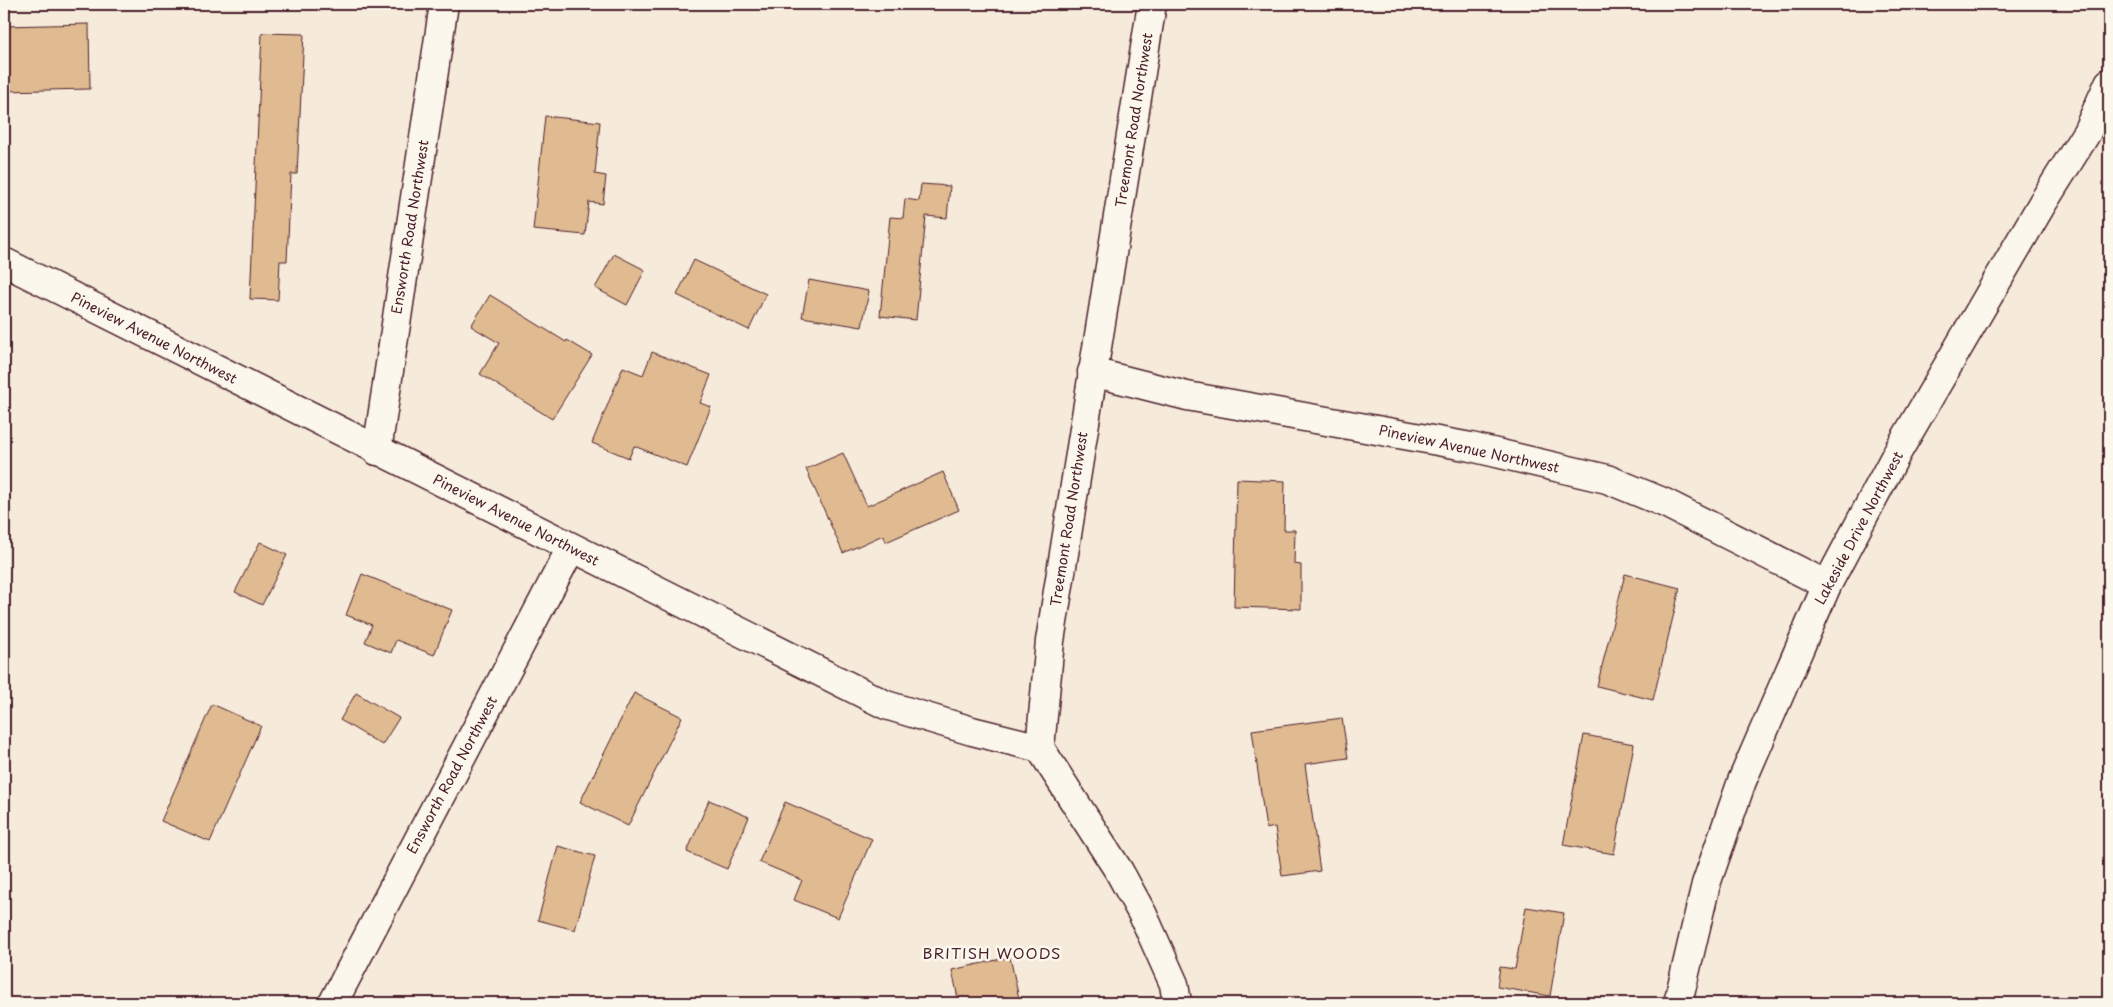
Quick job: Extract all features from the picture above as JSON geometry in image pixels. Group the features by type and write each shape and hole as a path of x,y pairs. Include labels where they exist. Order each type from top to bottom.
{"street":[{"name":"Ensworth Road Northwest","path":"377,450 444,4"},
{"name":"Treemont Road Northwest","path":"1040,748 1050,642 1152,4"},
{"name":"Lakeside Drive Northwest","path":"1678,1003 1706,884 1742,781 1827,585 1903,443 2042,204 2087,132 2109,82"},
{"name":"Pineview Avenue Northwest","path":"4,262 886,705 972,731 1040,748"},
{"name":"Pineview Avenue Northwest","path":"1092,372 1187,396 1471,447 1606,479 1665,503 1827,585"},
{"name":"Ensworth Road Northwest","path":"333,1003 572,548"},
{"path":"1040,748 1119,871 1143,915 1174,984 1178,1003"}],"building":[{"path":"89,24 90,89 4,91 4,26"},
{"path":"262,33 304,34 297,174 291,174 287,261 280,261 278,300 250,299"},
{"path":"545,116 600,122 595,174 606,176 603,204 589,202 585,235 533,230"},
{"path":"921,184 950,186 947,218 926,216 916,320 880,316 890,217 903,218 905,199 919,201"},
{"path":"614,254 645,270 627,305 595,288"},
{"path":"694,260 766,294 749,330 677,295"},
{"path":"809,280 869,291 862,327 802,317"},
{"path":"490,295 566,342 567,340 592,355 552,419 480,374 499,343 471,326"},
{"path":"652,352 711,375 700,403 711,407 687,467 634,446 629,458 592,443 623,367 643,375"},
{"path":"843,453 867,506 943,472 959,510 886,542 883,535 843,553 806,469"},
{"path":"1237,479 1285,481 1284,530 1295,530 1294,564 1301,565 1301,609 1234,607"},
{"path":"260,542 287,555 262,605 235,592"},
{"path":"362,574 452,610 434,655 396,640 391,653 365,642 372,625 346,615"},
{"path":"1625,574 1680,588 1653,700 1597,686"},
{"path":"356,693 399,718 382,745 340,720"},
{"path":"634,693 682,717 628,826 580,802"},
{"path":"212,704 261,726 210,842 161,821"},
{"path":"1342,718 1348,758 1305,764 1320,871 1282,876 1275,827 1266,829 1252,730"},
{"path":"1584,735 1634,744 1614,854 1563,845"},
{"path":"709,800 749,817 727,869 687,852"},
{"path":"785,802 872,839 838,918 794,900 802,880 759,862"},
{"path":"558,846 595,856 575,930 538,920"},
{"path":"1526,907 1564,913 1550,996 1497,987 1500,967 1515,969"},
{"path":"1010,957 1020,1003 959,1003 952,970"}],"district":[{"name":"BRITISH WOODS","path":"992,954"}]}
